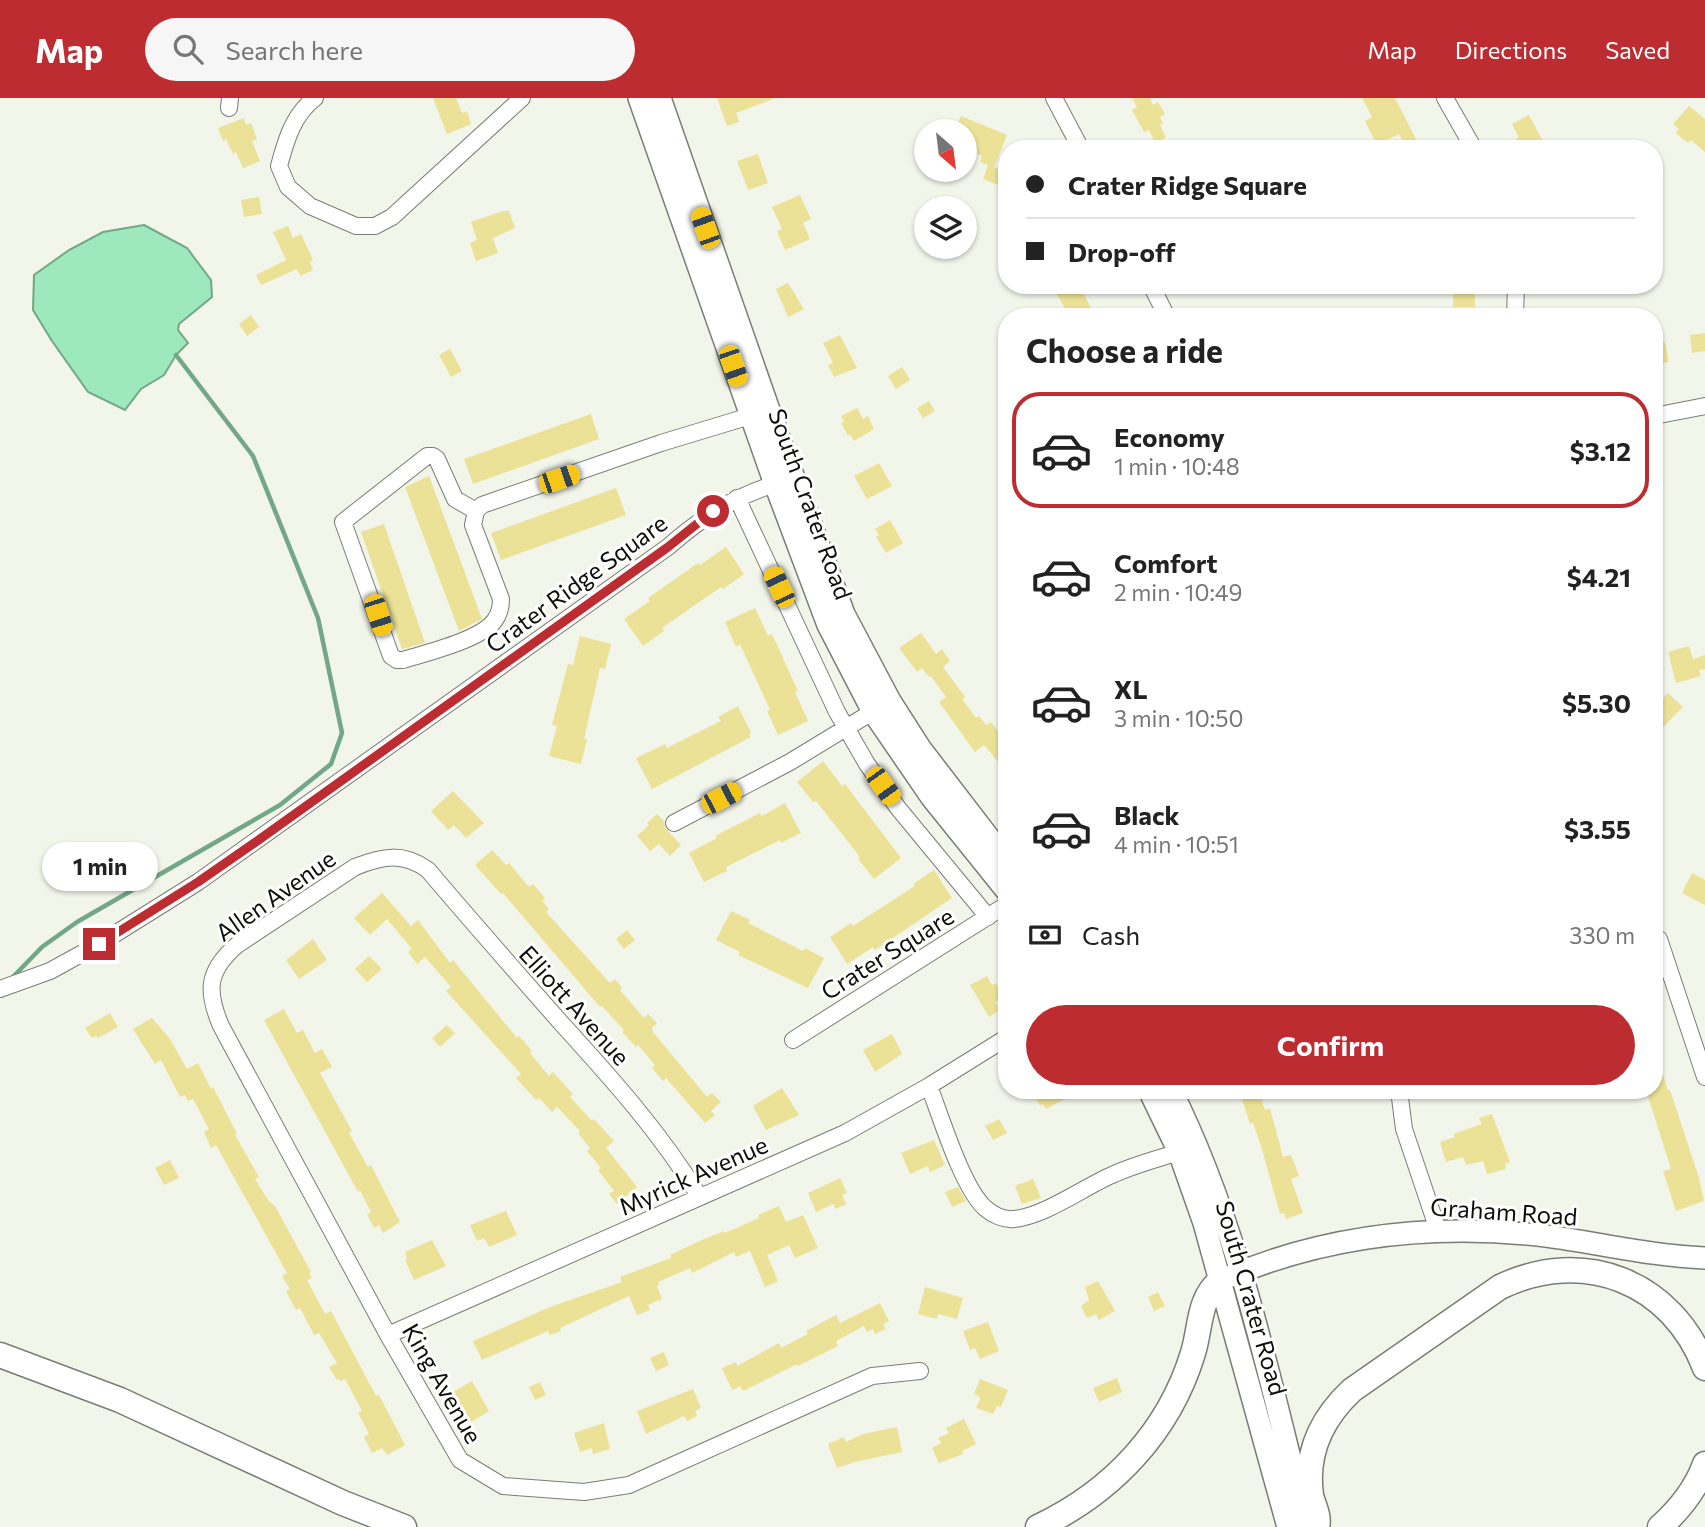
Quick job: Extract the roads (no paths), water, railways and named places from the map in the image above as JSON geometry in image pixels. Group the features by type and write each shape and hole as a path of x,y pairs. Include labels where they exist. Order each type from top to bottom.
{"highway":[{"path":"1317,1527 1319,1522 1311,1494 1313,1449 1326,1420 1338,1403 1352,1390 1500,1287 1515,1280 1553,1270 1575,1270 1616,1278 1634,1285 1671,1312 1685,1329 1705,1368"},
{"path":"1038,1527 1085,1501 1111,1481 1154,1434 1184,1379 1194,1350 1206,1296 1230,1276"},
{"path":"0,1355 72,1381 198,1435 343,1503 404,1527"},
{"path":"0,1373 72,1381"},
{"path":"1660,1527 1690,1495 1705,1464"}],"main road":[{"name":"South Crater Road","path":"639,98 760,413 881,707 920,748 998,850"},
{"name":"South Crater Road","path":"660,98 760,413 775,484 828,625 881,707 932,797 998,880"},
{"name":"South Crater Road","path":"1153,1099 1179,1152 1204,1223 1257,1331 1308,1527"},
{"name":"South Crater Road","path":"1175,1099 1207,1168 1288,1527"},
{"name":"Graham Road","path":"1230,1276 1341,1242 1394,1233 1438,1230 1545,1236 1666,1255 1705,1258"}],"street":[{"path":"315,98 302,108 287,138 279,166 288,187 310,206 356,226 375,226 392,217 519,99"},
{"path":"1054,98 1076,140"},
{"path":"1445,98 1469,140"},
{"path":"1663,414 1705,406"},
{"path":"476,511 455,499 437,459 427,456 343,522 391,656 397,660 450,646 474,635 497,618 500,599 473,525 476,511 482,505 635,452 760,413"},
{"name":"Crater Ridge Square","path":"0,989 50,971 99,944 198,882 668,547 704,517 737,498 775,484"},
{"path":"737,498 846,728 867,764 898,808 988,917"},
{"path":"674,823 790,762 881,707"},
{"name":"Allen Avenue","path":"214,1009 212,976 224,956 237,945 355,867 377,858 404,857"},
{"name":"Elliott Avenue","path":"404,857 428,870 626,1095 672,1153 699,1196"},
{"name":"Crater Square","path":"793,1040 998,910"},
{"path":"1663,951 1705,1077"},
{"name":"King Avenue","path":"214,1009 388,1335 460,1460 503,1486 584,1492 629,1485 872,1376 920,1371"},
{"name":"Myrick Avenue","path":"388,1335 845,1133 998,1043"},
{"path":"929,1086 961,1168 977,1198 984,1208 1003,1218 1028,1216 1115,1174 1179,1152"},
{"path":"1400,1099 1404,1129 1438,1230"}],"waterway":[{"path":"11,979 42,947 77,922 280,805 331,764 342,733 318,618 253,456 176,355"}]}
